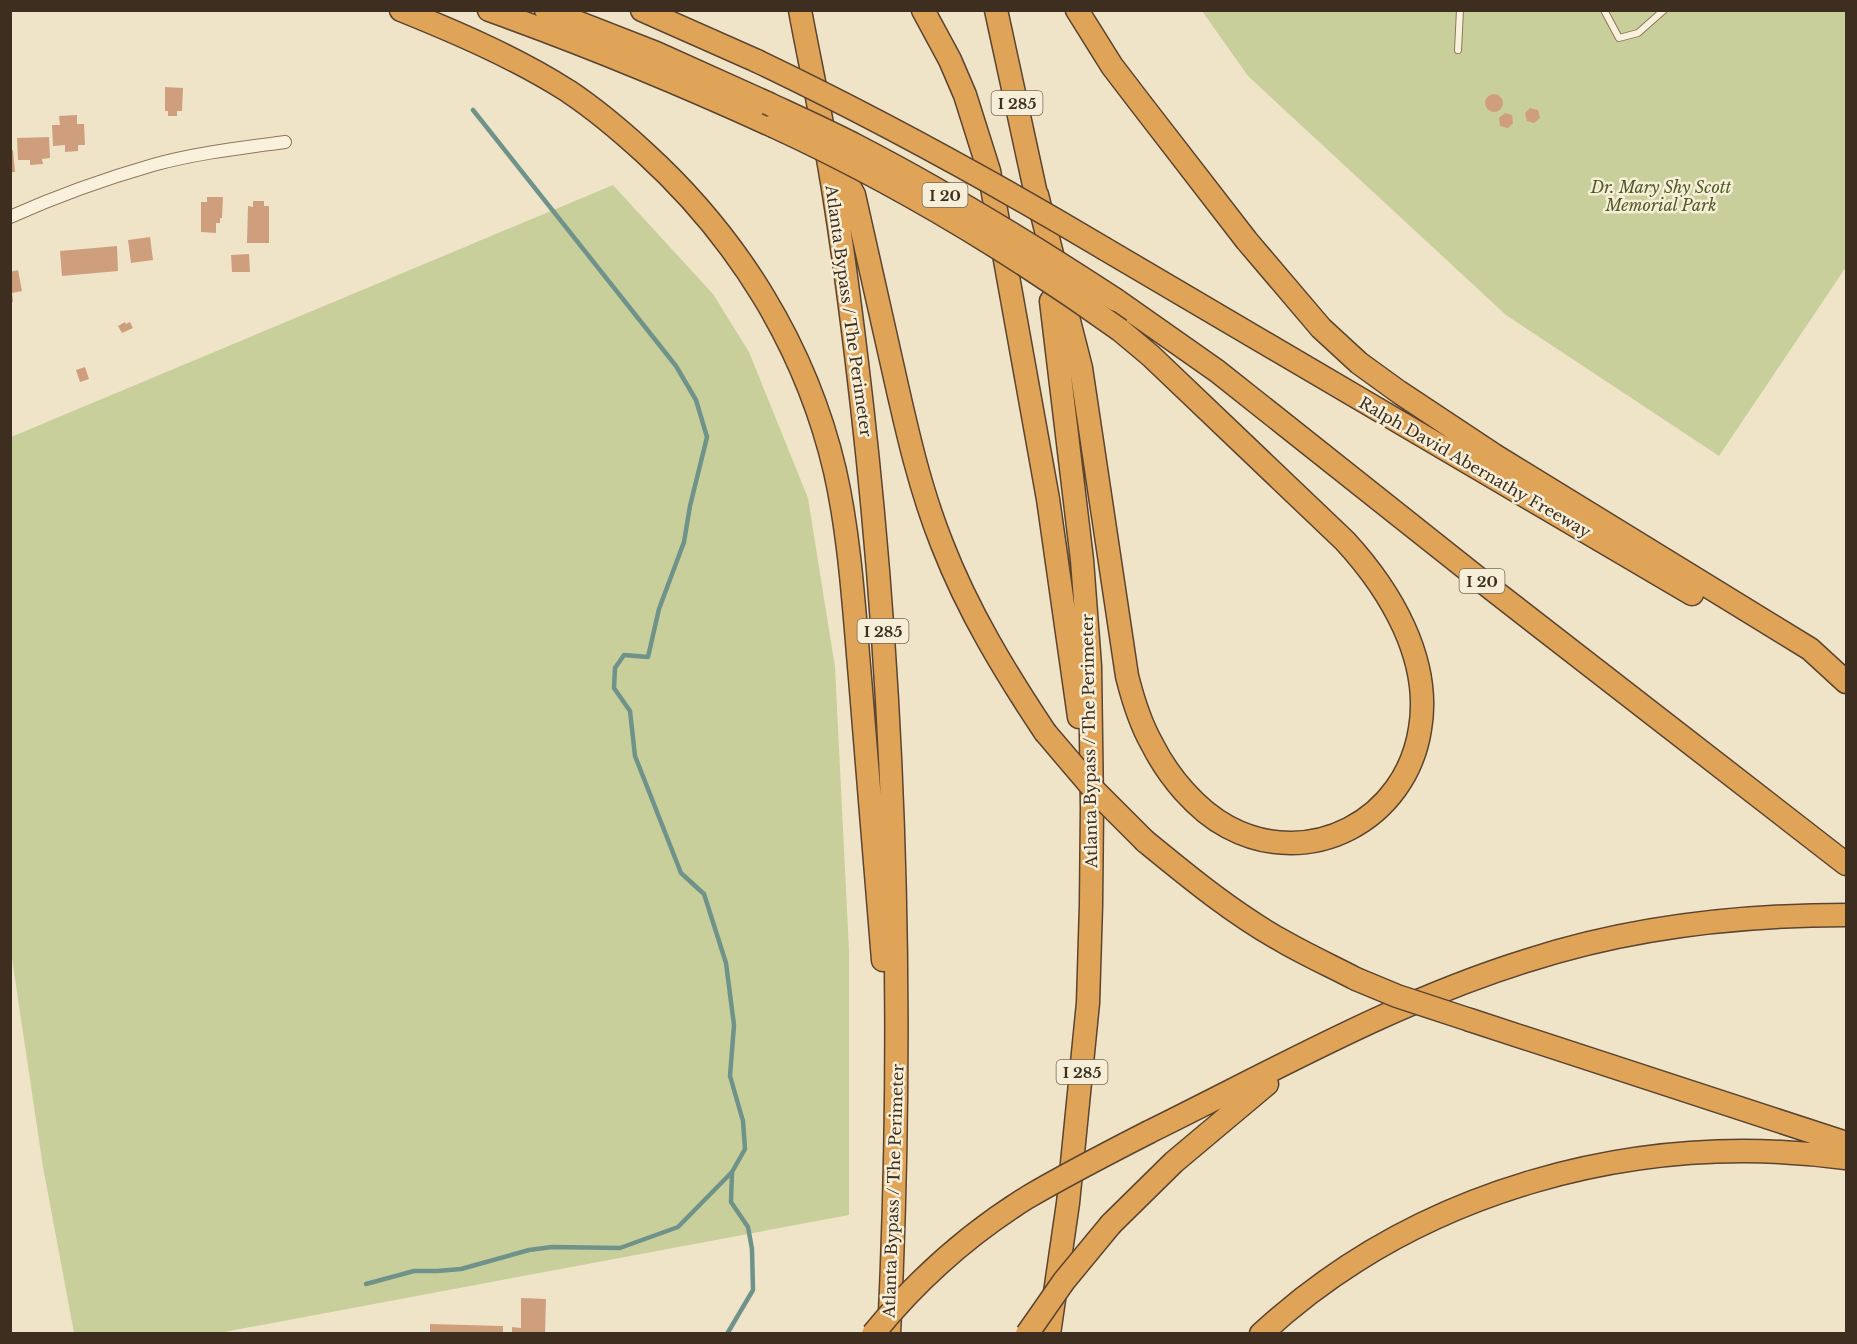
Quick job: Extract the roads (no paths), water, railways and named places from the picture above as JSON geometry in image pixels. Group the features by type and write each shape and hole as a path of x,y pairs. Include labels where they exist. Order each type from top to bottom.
{"highway":[{"path":"401,10 539,74 597,112 625,135 696,203 744,264 793,347 820,418 832,461 849,555 896,1124"},
{"path":"489,10 604,52 773,126 861,170 945,216 1027,266 1120,330 1150,356 1345,542 1373,573 1402,621 1415,659 1421,693 1422,719 1417,743 1400,783 1387,800 1358,824 1332,837 1300,843 1272,842 1227,827 1214,819 1184,790 1152,745 1137,712 1127,676 1081,368 1037,195"},
{"name":"I 20","path":"546,10 656,53 857,146 1042,252 1116,300 1217,371 1493,590 1846,864"},
{"name":"Ralph David Abernathy Freeway","path":"642,10 756,61 917,141 1014,195 1730,617 1846,682"},
{"name":"Atlanta Bypass / The Perimeter","path":"800,10 825,142 858,372 871,488 890,736 897,995 896,1124 889,1334"},
{"path":"923,10 950,60 965,95 989,171 1048,500 1092,808"},
{"name":"Atlanta Bypass / The Perimeter","path":"996,10 1037,195 1082,549 1090,666 1092,808 1088,1003 1068,1203 1049,1334"},
{"path":"1077,10 1112,66 1247,241 1321,328 1359,363 1398,392 1494,455 1810,649 1846,682"},
{"path":"825,142 854,195 914,459 942,544 961,588 985,636 1045,732 1096,792 1145,841 1197,884 1234,910 1285,943 1356,979 1407,1000 1846,1143"},
{"path":"873,1334 932,1271 1001,1215 1027,1198 1149,1132 1394,1011 1471,979 1531,959 1605,939 1729,921 1790,916 1846,915"},
{"path":"1027,1334 1064,1281 1111,1224 1174,1162 1250,1097 1287,1070 1341,1036"},
{"path":"1261,1334 1331,1278 1395,1238 1475,1201 1546,1177 1632,1158 1706,1151 1782,1151 1846,1158"}],"street":[{"path":"10,217 58,196 155,165 212,152 285,142"}],"lane":[{"path":"1458,50 1460,10"},
{"path":"1604,10 1618,38 1638,33 1664,10"}],"waterway":[{"path":"366,1284 414,1271 461,1269 529,1250 552,1247 620,1248 678,1227 732,1172 745,1149 743,1121 730,1076 734,1025 726,963 704,894 681,873 635,756 630,711 614,688 615,668 624,655 648,657 659,609 684,542 690,506 707,437 696,400 676,366 473,110"},
{"path":"727,1334 753,1290 752,1249 748,1227 731,1202 732,1172"}],"park label":[{"name":"Dr. Mary Shy Scott Memorial Park","path":"1661,196"}]}
